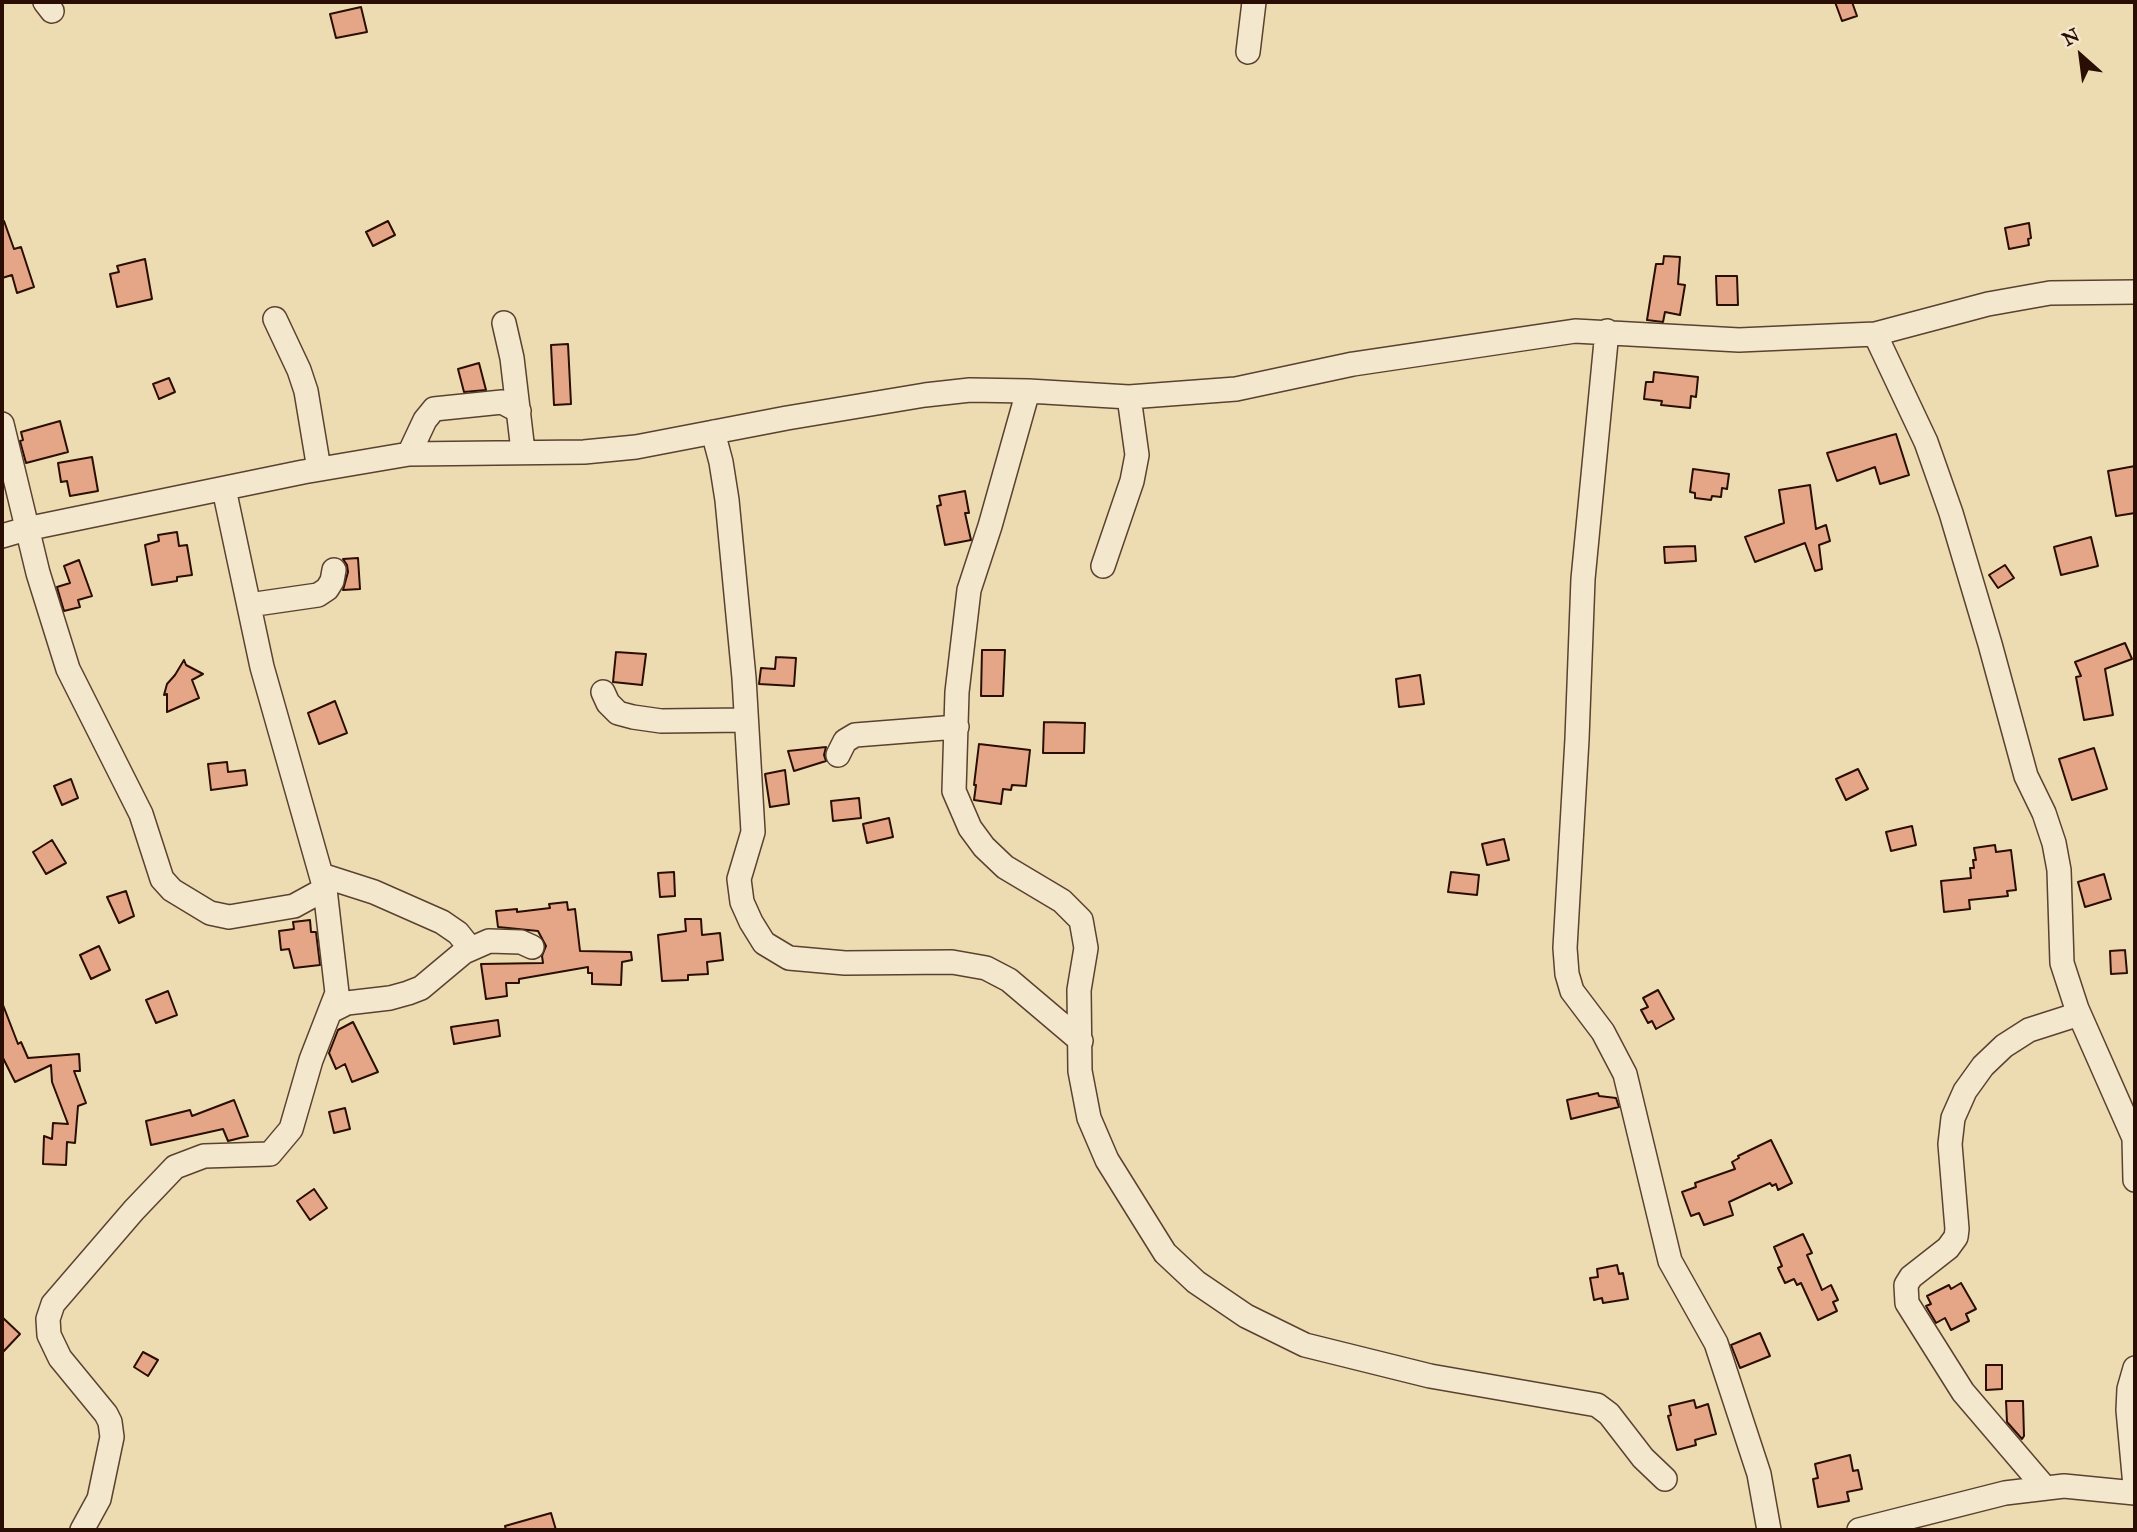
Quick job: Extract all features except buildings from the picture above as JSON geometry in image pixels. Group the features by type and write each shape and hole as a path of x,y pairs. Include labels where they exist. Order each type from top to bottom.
{"street":[{"path":"1248,52 1254,2"},
{"path":"2,536 319,469 409,454 584,452 636,447 925,395 970,390 1129,397 1236,389 1353,364 1562,332 1606,331 1739,340 1875,334 1988,304 2050,293 2135,292"},
{"path":"275,319 306,391 319,469"},
{"path":"504,323 512,358 523,451"},
{"path":"1606,331 1583,579 1565,948 1567,974 1572,991 1603,1032 1625,1074 1670,1261 1716,1343 1759,1474 1769,1530"},
{"path":"1875,334 1926,442 1951,513 2026,776 2054,843 2059,870 2061,954 2079,1014 2134,1138 2135,1180"},
{"path":"1028,391 969,590 957,692 954,791 970,828 984,847 1004,867 1062,901 1081,920 1086,947 1079,990 1080,1071 1094,1134 1107,1160 1166,1253 1196,1283 1246,1316 1305,1345 1430,1376 1597,1405 1609,1414 1643,1458 1665,1479"},
{"path":"1103,566 1132,481 1137,455 1129,397"},
{"path":"409,454 425,420 434,410 502,402 519,411"},
{"path":"2,424 26,529 68,669 141,814 162,879 172,890 210,913 229,917 294,906 323,882"},
{"path":"713,432 727,500 744,678 753,832 740,879 742,902 764,943 789,958 845,963 952,962 986,968 1009,980 1081,1041"},
{"path":"82,1530 99,1499 112,1437 106,1414 60,1359 49,1335 48,1319 53,1304 175,1167 204,1156 270,1154 290,1129 311,1060 337,993 323,882 262,667 224,489"},
{"path":"249,605 318,595 327,589 334,570"},
{"path":"603,692 608,703 618,713 633,717 661,721 745,720"},
{"path":"838,755 845,741 855,735 957,727"},
{"path":"323,882 374,892 442,922 458,933 470,948"},
{"path":"331,1011 347,1003 390,998 421,988 470,948 489,941 521,942 532,947"},
{"path":"2045,1489 1963,1392 1906,1303 1906,1285 1911,1277 1948,1248 1956,1237 1958,1229 1950,1144 1953,1118 1965,1091 1983,1066 2004,1046 2029,1030 2079,1014"},
{"path":"2135,1368 2132,1398 2135,1486"},
{"path":"1859,1530 2005,1493 2064,1486 2135,1493"}]}
